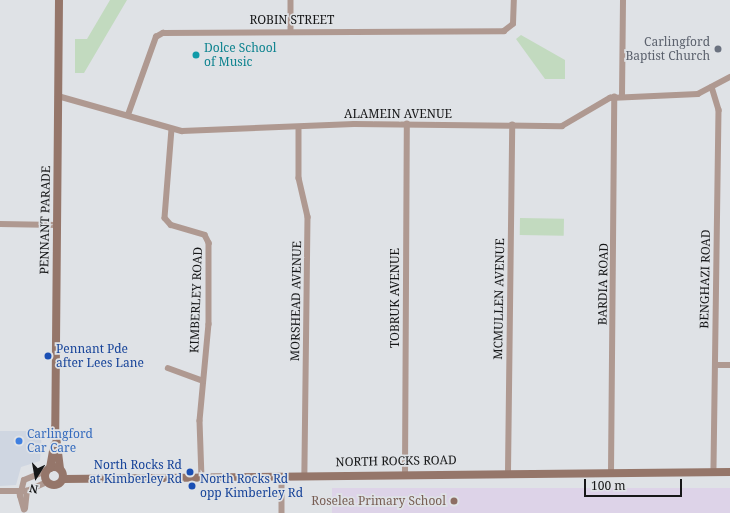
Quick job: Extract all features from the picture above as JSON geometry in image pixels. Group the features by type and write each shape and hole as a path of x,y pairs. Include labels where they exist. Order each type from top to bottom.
{"street":[{"name":"PENNANT PARADE","path":"59,0 56,440 63,479"},
{"path":"291,0 291,30"},
{"name":"ROBIN STREET","path":"128,115 156,37 163,33 291,30 504,31 511,27 514,0"},
{"path":"622,96 623,0"},
{"name":"ALAMEIN AVENUE","path":"58,96 128,115 172,129 298,128 407,124 565,126 614,97 695,95 730,77"},
{"name":"BENGHAZI ROAD","path":"712,87 719,110 714,471"},
{"name":"BARDIA ROAD","path":"611,472 614,97"},
{"name":"TOBRUK AVENUE","path":"405,473 407,124"},
{"name":"MCMULLEN AVENUE","path":"508,472 512,126"},
{"name":"MORSHEAD AVENUE","path":"298,128 299,178 308,218 305,475"},
{"name":"KIMBERLEY ROAD","path":"172,129 165,218 171,225 205,235 209,241 209,321 200,421 202,478"},
{"path":"0,224 57,225"},
{"path":"715,365 730,365"},
{"path":"168,368 203,381"},
{"name":"PENNANT PARADE","path":"47,482 48,470 56,440"},
{"path":"24,512 20,491 24,480 48,470 60,469"},
{"name":"NORTH ROCKS ROAD","path":"47,482 54,485 63,479 202,478 405,473 730,472"},
{"path":"282,476 282,513"},
{"path":"0,491 27,491 47,482"},
{"path":"24,512 27,491"}],"shaded area":[{"path":"0,431 42,431 40,461 21,467 16,485 0,486"},
{"path":"332,488 730,488 730,513 332,513"}],"green space":[{"path":"110,0 127,0 84,73 75,73 75,39 87,39"},
{"path":"521,35 565,60 565,79 545,79 516,39"},
{"path":"520,218 564,219 564,236 520,235"}],"place":[{"name":"Carlingford Baptist Church","path":"718,49"},
{"name":"Dolce School of Music","path":"196,55"},
{"name":"Pennant Pde after Lees Lane","path":"48,356"},
{"name":"Carlingford Car Care","path":"19,441"},
{"name":"North Rocks Rd at Kimberley Rd","path":"190,472"},
{"name":"North Rocks Rd opp Kimberley Rd","path":"192,486"},
{"name":"Roselea Primary School","path":"454,501"}]}
